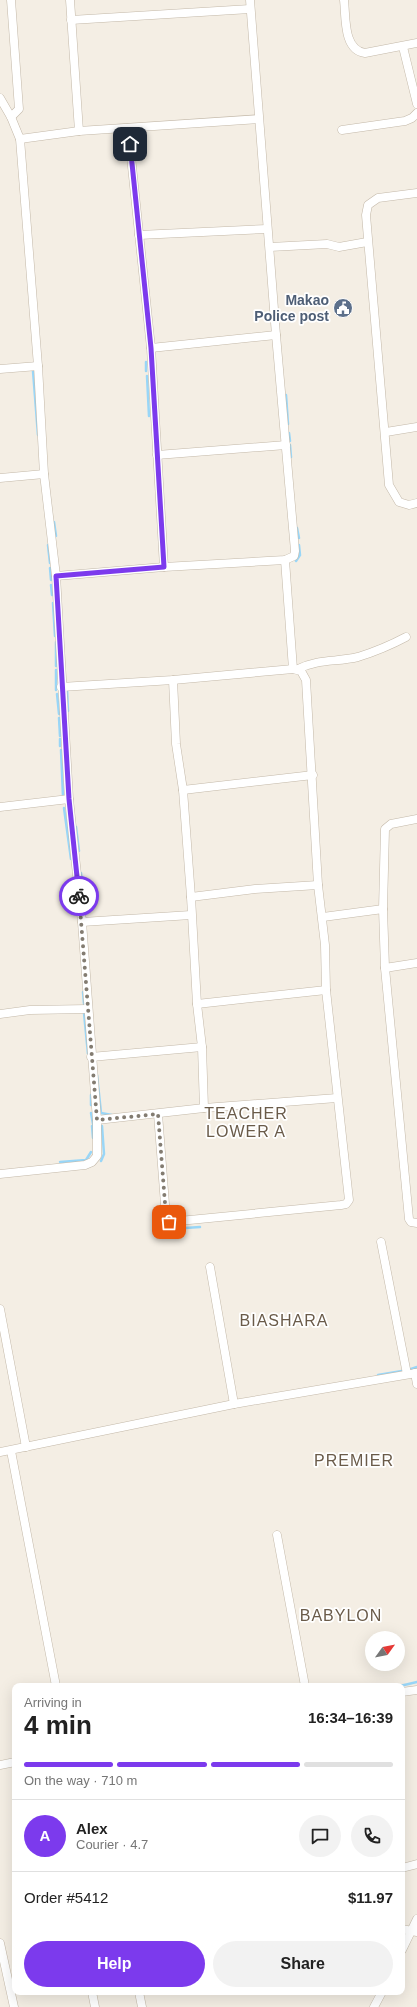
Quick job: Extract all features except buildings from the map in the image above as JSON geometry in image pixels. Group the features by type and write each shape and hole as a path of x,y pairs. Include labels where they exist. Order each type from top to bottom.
{"street":[{"path":"11,0 19,109 11,117"},
{"path":"70,0 79,131"},
{"path":"56,576 164,567 285,560 294,556 295,551 276,335 270,247 267,229 258,119 250,0"},
{"path":"344,0 348,38 359,52 365,53 403,47 417,43"},
{"path":"71,20 250,9"},
{"path":"403,47 417,104"},
{"path":"0,98 11,117 20,139 38,366 44,474 56,576 61,687 69,799 82,922 91,1057 97,1120 97,1156 92,1162 66,1169 0,1174"},
{"path":"342,130 405,121 412,118 417,113"},
{"path":"20,139 79,131 258,119"},
{"path":"128,128 151,348 156,455 164,567"},
{"path":"417,193 378,198 368,205 366,215 367,242 386,432 389,485 399,502 409,505 417,503"},
{"path":"139,235 267,229"},
{"path":"270,247 327,244 339,247 367,242"},
{"path":"151,348 276,335"},
{"path":"0,369 38,366"},
{"path":"386,432 417,427"},
{"path":"156,455 286,446"},
{"path":"0,478 44,474"},
{"path":"158,1114 166,1216 169,1222 183,1222 346,1204 349,1200 326,990 325,944 318,885 313,775 306,680 304,675 296,669 285,560"},
{"path":"61,687 173,680 296,669 328,660 356,657 406,638"},
{"path":"173,680 176,744 183,790 197,1004 202,1047 204,1108"},
{"path":"183,790 313,775"},
{"path":"0,807 69,799"},
{"path":"417,819 392,824 385,829 384,909 385,968 409,1219 411,1222 417,1223"},
{"path":"191,897 255,889 318,885"},
{"path":"323,917 384,909"},
{"path":"82,922 191,915"},
{"path":"385,968 417,963"},
{"path":"197,1004 326,990"},
{"path":"0,1014 30,1010 88,1009"},
{"path":"91,1057 202,1047"},
{"path":"97,1120 204,1108 337,1098"},
{"path":"380,1242 417,1384"},
{"path":"210,1267 234,1404"},
{"path":"0,1309 26,1448"},
{"path":"0,1452 26,1448 234,1404 413,1373"},
{"path":"11,1451 55,1683"},
{"path":"277,1535 304,1683"},
{"path":"405,1692 417,1690"},
{"path":"0,1765 12,1763"},
{"path":"405,1867 417,1864"},
{"path":"405,1945 414,1930 417,1919"},
{"path":"0,1943 14,2007"},
{"path":"93,1995 95,2007"},
{"path":"140,1995 142,2007"},
{"path":"376,2006 381,1995"}],"waterway":[{"path":"146,362 146,371"},
{"path":"33,371 38,435"},
{"path":"147,376 149,416"},
{"path":"286,395 288,424"},
{"path":"289,433 290,441"},
{"path":"290,445 291,457"},
{"path":"54,522 56,536"},
{"path":"297,528 299,538"},
{"path":"48,545 50,563"},
{"path":"296,561 300,555 299,545"},
{"path":"50,568 51,580"},
{"path":"51,585 52,595"},
{"path":"53,603 55,636"},
{"path":"56,642 56,666"},
{"path":"56,670 56,690"},
{"path":"67,689 68,711"},
{"path":"57,694 59,714"},
{"path":"59,718 60,736"},
{"path":"60,739 60,746"},
{"path":"61,750 63,796"},
{"path":"64,808 71,859"},
{"path":"76,827 79,851"},
{"path":"81,873 82,882"},
{"path":"83,992 84,1004"},
{"path":"84,1013 88,1054"},
{"path":"97,1075 101,1113 112,1115"},
{"path":"91,1095 91,1105"},
{"path":"91,1113 93,1124"},
{"path":"92,1126 93,1138"},
{"path":"101,1161 104,1154 102,1126"},
{"path":"60,1162 86,1160 91,1152"},
{"path":"185,1228 200,1227"},
{"path":"170,1229 180,1229"},
{"path":"411,1369 417,1367"},
{"path":"378,1375 402,1371"},
{"path":"405,1685 417,1682"}],"way so far":[{"path":"79,896 97,1120 158,1114 166,1216 169,1222"}],"place":[{"name":"Makao Police post","path":"343,308"}],"district":[{"name":"TEACHER LOWER A","path":"246,1122"},
{"name":"BIASHARA","path":"284,1320"},
{"name":"PREMIER","path":"354,1460"},
{"name":"BABYLON","path":"341,1615"}],"route":[{"path":"79,896 69,799 61,687 56,576 164,567 156,455 151,348 130,144"}]}
